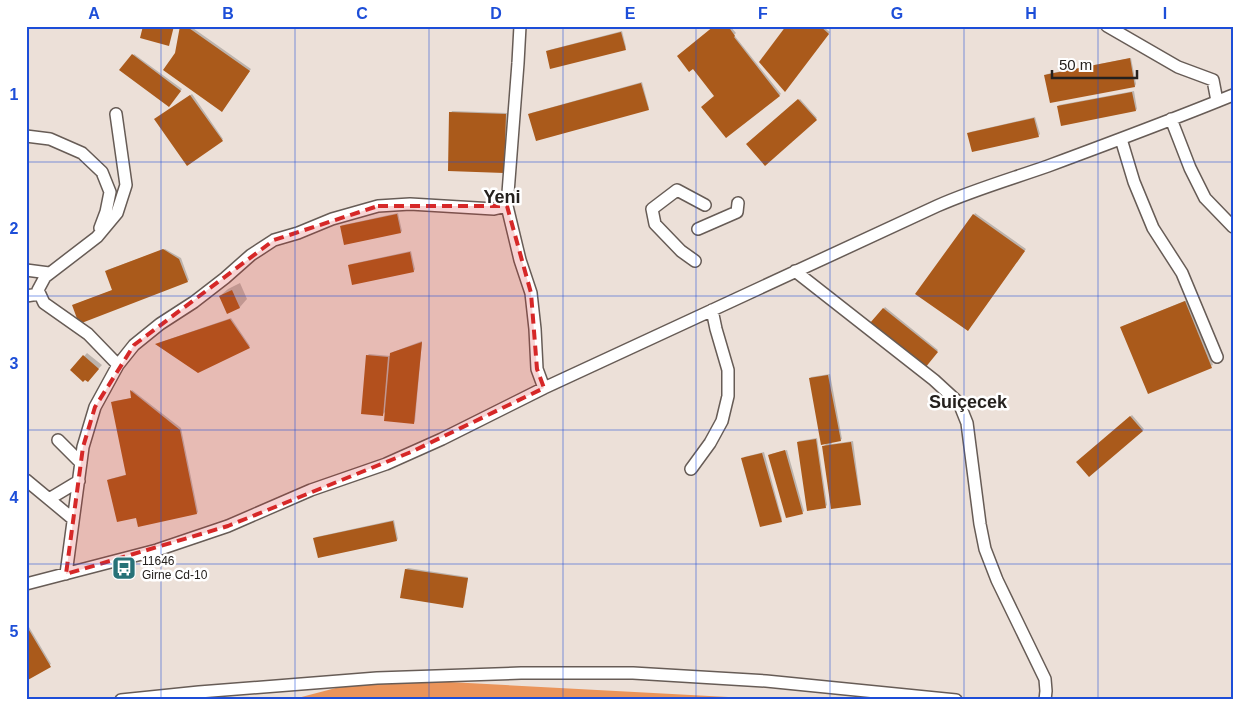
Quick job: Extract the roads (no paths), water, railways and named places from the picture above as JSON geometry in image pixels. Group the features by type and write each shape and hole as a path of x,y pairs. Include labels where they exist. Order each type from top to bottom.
{"street":[{"path":"520,26 507,206 520,260 531,293 536,329 537,369 544,388"},
{"path":"1107,26 1178,67 1213,80 1217,101"},
{"path":"26,584 157,550 228,526 312,490 386,464 905,219 961,195 1045,167 1233,95"},
{"path":"116,114 126,186 117,213 97,237 45,276 38,290 44,303 88,334 118,365"},
{"path":"1171,120 1190,168 1205,198 1233,227"},
{"path":"26,136 50,139 82,153 102,172 110,192 106,212 97,237"},
{"path":"1121,139 1134,182 1153,228 1182,273 1216,358"},
{"path":"695,261 681,251 655,224 652,209 677,190 704,205"},
{"path":"698,229 737,212 738,203"},
{"path":"66,574 83,447 95,407 118,365 134,345 160,324 194,302 251,255 274,240 298,233 332,219 378,206 410,204 494,209 507,206"},
{"path":"26,270 49,273"},
{"path":"795,271 934,380 959,403 967,423 985,550 997,580 1045,678 1045,700"},
{"path":"26,296 39,294"},
{"path":"691,469 722,421 728,396 728,370 712,310"},
{"path":"58,440 81,463"},
{"path":"26,480 73,519"},
{"path":"49,499 78,481"},
{"path":"121,700 377,678 521,673 633,673 766,681 956,700"}],"place":[{"name":"11646 Girne Cd-10","path":"124,568"}],"district":[{"name":"Yeni","path":"502,197"},
{"name":"Suiçecek","path":"968,402"}]}
